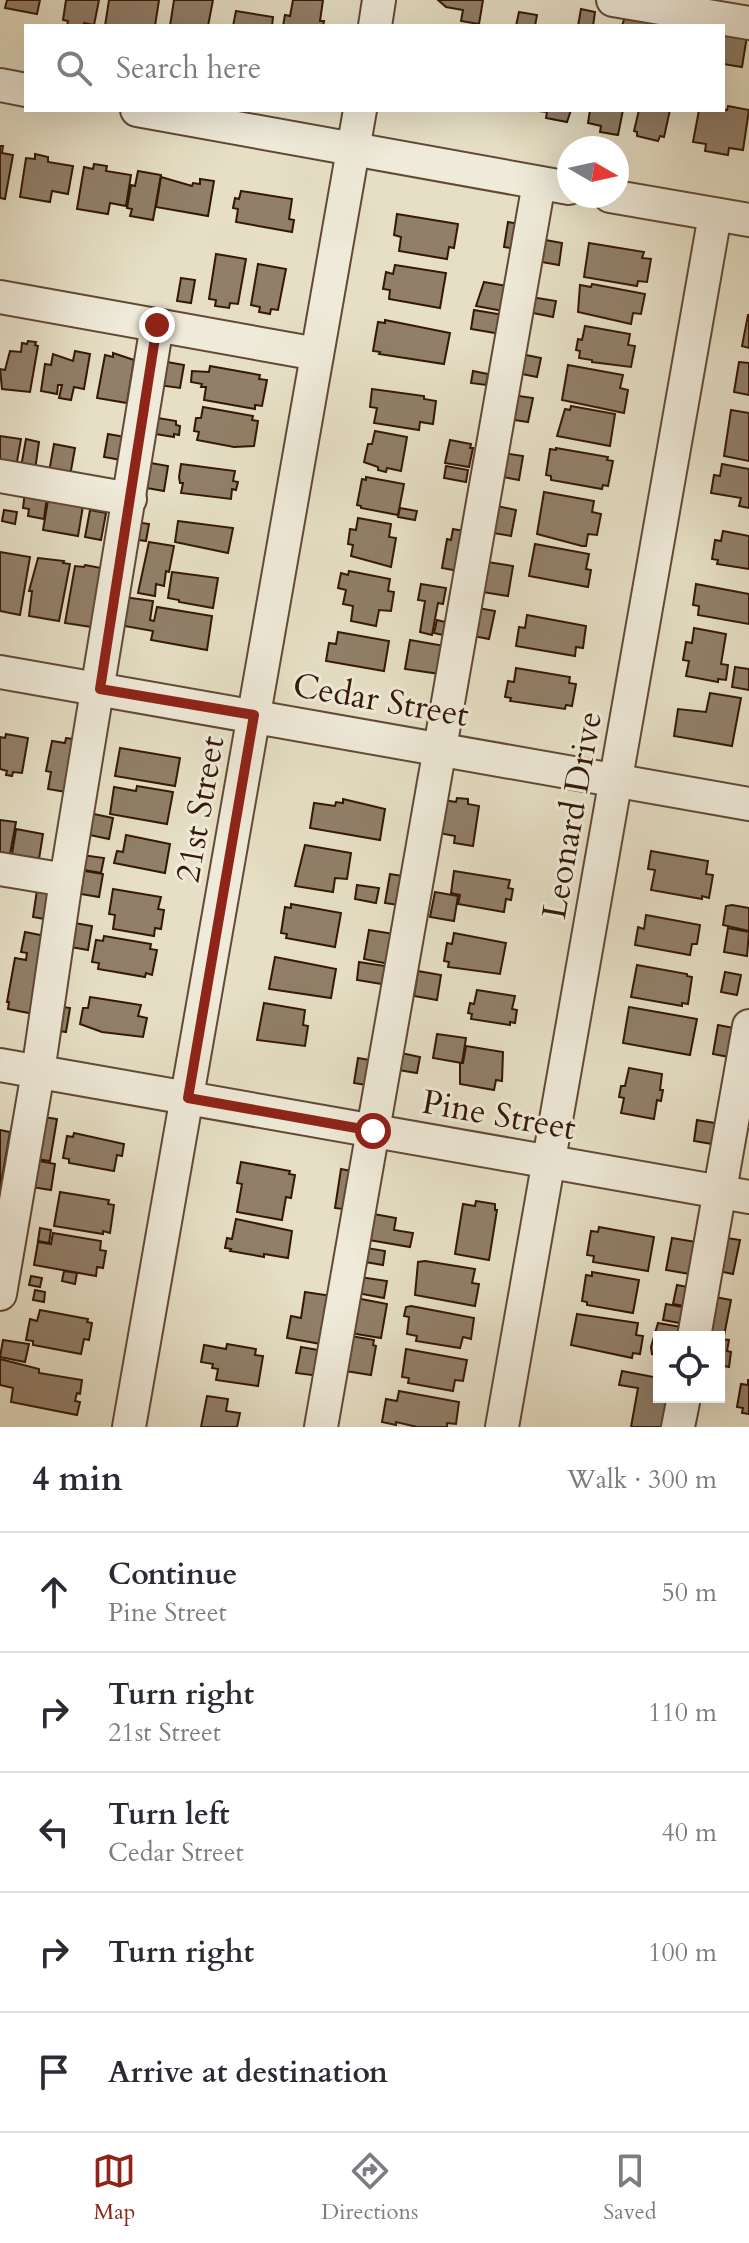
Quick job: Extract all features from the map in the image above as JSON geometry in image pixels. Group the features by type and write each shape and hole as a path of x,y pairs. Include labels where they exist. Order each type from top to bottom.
{"street":[{"path":"375,24 379,0"},
{"path":"613,0 749,23"},
{"path":"0,85 24,90"},
{"path":"148,112 554,186 440,748 321,1427"},
{"name":"21st Street","path":"129,1427 360,112"},
{"path":"629,199 749,220"},
{"name":"Leonard Drive","path":"502,1427 715,215"},
{"path":"0,297 317,354"},
{"path":"2,1274 38,1072 66,880 100,689 157,325"},
{"path":"0,476 130,499"},
{"name":"Cedar Street","path":"0,672 749,804"},
{"path":"0,869 66,880"},
{"path":"696,1331 734,1194 749,1026"},
{"name":"Pine Street","path":"0,1065 734,1194"},
{"path":"678,1427 683,1403"}],"building":[{"path":"7,0 40,0 37,14 5,8"},
{"path":"66,0 99,0 94,24 67,24 68,21 63,20"},
{"path":"109,0 159,0 155,24 105,24"},
{"path":"174,0 213,0 208,24 170,24"},
{"path":"293,0 323,0 320,21 324,21 323,24 283,24 285,15 290,16"},
{"path":"438,0 483,0 479,24 461,21 463,10 446,7"},
{"path":"581,9 595,12 593,24 578,24"},
{"path":"627,10 653,15 651,24 623,24"},
{"path":"236,11 273,17 272,24 233,24"},
{"path":"519,12 537,15 535,24 516,24"},
{"path":"725,32 747,36 742,67 725,64"},
{"path":"728,106 749,110 743,150 729,148 728,155 705,151 706,144 693,142 699,112 727,110"},
{"path":"547,112 570,112 567,122 546,118"},
{"path":"590,112 623,112 618,135 600,132 601,126 588,123"},
{"path":"639,112 670,112 664,137 660,136 658,141 637,136 634,131"},
{"path":"0,146 3,146 2,153 13,155 5,199 0,198"},
{"path":"35,154 48,157 48,162 73,166 68,194 52,191 50,202 20,197 26,158 35,159"},
{"path":"94,164 107,166 106,171 131,175 126,206 110,203 108,214 77,209 84,167 93,169"},
{"path":"138,171 161,175 153,220 130,216 132,209 127,208 131,185 135,186"},
{"path":"161,177 192,186 193,183 200,184 200,179 214,181 208,216 156,207"},
{"path":"241,191 292,199 289,219 294,220 292,232 236,222 238,209 233,208 235,198 239,199"},
{"path":"397,214 458,224 454,248 449,247 447,259 399,251 401,237 394,235"},
{"path":"508,222 525,225 521,250 504,247"},
{"path":"540,239 562,243 559,265 536,261"},
{"path":"589,243 644,252 642,258 651,259 647,282 638,281 637,286 584,277"},
{"path":"216,254 246,259 238,304 230,303 229,308 215,306 216,300 209,299"},
{"path":"258,264 286,269 278,310 271,309 270,314 259,312 260,307 251,305"},
{"path":"395,265 446,273 440,308 389,299 390,290 383,289 386,272 393,274"},
{"path":"181,278 195,280 191,303 177,301"},
{"path":"484,282 507,286 503,311 476,306"},
{"path":"592,284 645,294 641,314 633,313 631,324 578,312 580,285 591,287"},
{"path":"531,297 556,301 553,317 528,312"},
{"path":"474,310 504,315 501,334 471,329"},
{"path":"749,315 749,348 742,346"},
{"path":"385,320 450,333 444,364 373,351 378,322 385,323"},
{"path":"585,326 630,334 628,345 635,346 631,367 579,358 580,351 576,350 578,339 582,340"},
{"path":"28,341 36,342 38,346 30,392 2,389 0,369 5,370 10,351 21,352 22,343 27,344"},
{"path":"75,351 90,354 84,389 74,387 71,400 59,398 62,385 58,385 57,394 41,391 45,364 51,365 53,354 73,361"},
{"path":"113,353 134,360 127,403 97,398 105,355 113,357"},
{"path":"521,354 541,358 537,377 517,373"},
{"path":"162,361 184,365 180,388 158,385"},
{"path":"739,362 749,363 749,395 734,392"},
{"path":"568,365 623,375 620,388 628,390 624,413 562,400"},
{"path":"210,366 260,375 259,379 267,380 262,406 255,405 255,409 204,400 206,387 191,382 192,371 209,372"},
{"path":"473,371 488,374 486,385 471,383"},
{"path":"372,389 424,396 424,399 436,401 433,424 420,422 419,430 374,423 377,408 370,407"},
{"path":"512,395 533,398 528,422 508,419"},
{"path":"571,406 615,414 610,446 557,436 565,409 570,410"},
{"path":"203,407 253,416 252,420 258,421 254,446 234,447 197,440 199,432 194,431 196,418 201,418"},
{"path":"731,410 749,413 749,461 724,456"},
{"path":"152,417 176,421 176,425 180,426 179,435 149,433"},
{"path":"375,431 407,437 401,471 387,468 386,472 364,462"},
{"path":"108,434 131,438 127,461 104,457"},
{"path":"0,436 21,439 16,467 0,464"},
{"path":"26,439 39,442 35,470 21,467"},
{"path":"450,440 471,444 469,467 445,463"},
{"path":"54,444 75,448 70,476 49,472"},
{"path":"550,449 608,457 607,460 613,461 608,486 603,485 602,489 551,480 551,476 546,475"},
{"path":"502,453 523,456 519,480 498,476"},
{"path":"145,462 168,466 164,491 141,487"},
{"path":"181,464 235,471 233,481 238,482 236,490 232,489 231,499 181,493"},
{"path":"722,464 749,469 749,508 739,506 741,498 711,493 714,475 720,476"},
{"path":"446,466 468,470 466,482 444,478"},
{"path":"366,477 404,484 398,515 357,505 362,479 366,480"},
{"path":"25,492 47,496 44,519 28,516 29,509 23,508"},
{"path":"544,492 594,501 592,512 601,514 597,535 588,534 586,546 537,534"},
{"path":"48,500 83,506 78,536 43,530"},
{"path":"492,505 516,510 511,536 487,532"},
{"path":"400,508 417,511 415,520 398,517"},
{"path":"4,510 17,512 15,524 2,521"},
{"path":"90,510 106,513 101,540 85,537"},
{"path":"358,518 391,524 389,537 396,538 391,567 351,556 353,545 348,544 350,529 356,530"},
{"path":"178,521 233,528 228,553 175,542"},
{"path":"136,522 149,524 146,541 132,539"},
{"path":"453,529 470,532 464,572 442,568 447,539 451,540"},
{"path":"723,531 749,536 749,569 717,564 718,560 712,559 715,540 721,541"},
{"path":"149,542 174,546 164,586 156,584 155,596 138,593"},
{"path":"535,544 589,554 586,569 591,570 588,587 529,576"},
{"path":"0,552 30,557 20,615 0,611"},
{"path":"38,558 70,564 59,621 29,616 32,591 29,591"},
{"path":"481,561 513,566 508,596 476,591"},
{"path":"75,566 101,568 98,628 65,623"},
{"path":"349,571 390,579 388,591 394,592 391,611 379,610 376,626 351,621 353,606 343,604 346,590 338,588 341,573 348,575"},
{"path":"172,572 218,578 213,608 168,598"},
{"path":"421,584 446,588 443,604 438,603 432,635 420,632 425,601 418,600"},
{"path":"696,584 749,594 749,624 698,615 699,606 693,605"},
{"path":"124,597 153,601 150,620 154,621 157,607 212,616 207,650 151,640 153,631 119,625"},
{"path":"473,607 495,611 489,639 468,635"},
{"path":"527,615 586,626 583,648 576,647 575,656 516,646 519,627 525,628"},
{"path":"437,620 445,622 443,635 434,633"},
{"path":"694,628 726,634 721,664 728,665 726,680 718,679 718,682 686,676 689,661 683,660 686,642 692,643"},
{"path":"338,632 389,641 384,671 326,661 329,643 336,644"},
{"path":"410,640 445,646 440,674 405,669"},
{"path":"735,667 749,669 749,690 732,687"},
{"path":"516,668 570,677 569,683 576,684 572,706 566,705 565,709 510,701 511,698 505,697 508,681 514,682"},
{"path":"710,693 741,698 732,746 674,736 678,709 706,712"},
{"path":"6,734 28,738 22,773 13,772 12,776 0,769 0,737 5,738"},
{"path":"66,738 81,740 72,793 48,789 51,772 46,771 52,741 65,743"},
{"path":"120,748 180,758 175,786 115,776"},
{"path":"137,786 173,792 167,824 110,814 114,787 136,791"},
{"path":"457,798 468,799 468,804 479,806 473,846 454,843 455,836 439,833 444,800 456,802"},
{"path":"343,799 385,809 380,840 310,828 314,803 335,806 336,802 343,803"},
{"path":"89,813 113,818 109,839 85,834"},
{"path":"0,820 16,822 10,854 0,852"},
{"path":"16,829 43,834 39,859 12,854"},
{"path":"126,835 170,844 165,873 114,863 117,851 123,852"},
{"path":"305,845 351,853 347,879 335,878 333,892 295,886"},
{"path":"651,851 708,861 706,874 713,875 709,898 651,890 655,870 648,869"},
{"path":"82,855 104,858 101,873 79,869"},
{"path":"79,870 103,874 99,897 75,893"},
{"path":"454,871 510,880 508,888 513,889 511,900 506,899 504,912 458,904 460,895 451,893"},
{"path":"390,874 409,877 405,906 385,903"},
{"path":"357,885 379,888 376,903 355,899"},
{"path":"113,889 161,897 158,909 164,910 161,929 155,928 154,936 113,929 115,915 109,914"},
{"path":"37,890 55,893 50,920 33,917"},
{"path":"435,892 458,896 454,921 430,917"},
{"path":"291,904 341,913 335,947 286,938 287,934 281,933 285,907 291,908"},
{"path":"726,906 749,908 749,931 723,925"},
{"path":"646,915 700,925 697,944 692,944 690,955 635,945 638,927 644,929"},
{"path":"69,922 92,926 88,950 65,946"},
{"path":"728,928 749,932 747,956 724,952"},
{"path":"369,930 394,934 389,964 364,959"},
{"path":"25,932 51,937 34,1014 8,1009 7,1002 15,958 26,960 27,953 21,952"},
{"path":"454,933 506,943 500,974 448,967 449,962 444,961 447,943 452,944"},
{"path":"104,936 151,944 150,949 157,950 152,975 146,973 145,977 98,969 99,963 92,962 96,940 103,941"},
{"path":"275,957 336,969 331,998 269,989"},
{"path":"359,962 385,966 382,984 357,980"},
{"path":"637,965 692,977 688,1004 682,1003 682,1006 631,997"},
{"path":"418,971 441,975 437,1000 414,996"},
{"path":"725,972 741,975 737,995 721,992"},
{"path":"477,990 515,996 512,1009 517,1010 515,1023 510,1022 510,1025 471,1019 472,1014 468,1013 470,1003 474,1004"},
{"path":"90,997 141,1005 138,1016 147,1018 143,1037 102,1032 80,1024 83,1008 88,1008"},
{"path":"264,1003 305,1010 303,1025 308,1026 305,1046 257,1040"},
{"path":"57,1006 70,1008 66,1032 53,1030"},
{"path":"629,1007 697,1019 690,1055 623,1043"},
{"path":"718,1025 739,1029 734,1058 713,1054"},
{"path":"437,1034 466,1038 462,1063 433,1058"},
{"path":"466,1046 503,1052 502,1081 496,1080 494,1090 460,1084 460,1063 463,1063"},
{"path":"401,1053 420,1057 417,1073 398,1070"},
{"path":"358,1058 376,1061 372,1086 354,1083"},
{"path":"629,1068 662,1074 660,1090 663,1090 661,1101 657,1100 654,1119 621,1113 624,1098 619,1097"},
{"path":"37,1116 57,1119 50,1161 29,1158"},
{"path":"697,1120 721,1124 718,1145 694,1141"},
{"path":"0,1130 10,1132 0,1189"},
{"path":"74,1133 124,1144 122,1156 117,1155 114,1171 69,1163 69,1159 63,1158 67,1136 73,1137"},
{"path":"30,1159 55,1164 51,1190 25,1186"},
{"path":"241,1162 290,1171 289,1174 295,1175 291,1198 286,1197 282,1220 237,1212 242,1184 237,1183"},
{"path":"341,1169 357,1172 350,1210 335,1208"},
{"path":"60,1192 109,1200 108,1204 114,1205 110,1233 54,1226"},
{"path":"476,1201 495,1204 497,1210 489,1260 455,1254 463,1204 475,1206"},
{"path":"368,1213 396,1218 394,1230 413,1233 410,1247 363,1239"},
{"path":"236,1219 292,1231 288,1258 264,1254 264,1257 225,1248 227,1238 232,1239"},
{"path":"599,1227 654,1237 648,1271 593,1262 594,1256 587,1255 591,1231 598,1232"},
{"path":"40,1228 51,1230 49,1243 38,1241"},
{"path":"53,1233 101,1241 100,1250 106,1251 103,1268 97,1267 96,1276 34,1265 38,1242 51,1244"},
{"path":"721,1237 740,1240 733,1274 714,1270"},
{"path":"672,1238 702,1243 696,1275 666,1270"},
{"path":"361,1247 385,1251 383,1265 359,1261"},
{"path":"418,1262 475,1269 472,1283 479,1284 475,1306 415,1295"},
{"path":"64,1271 77,1273 75,1284 62,1281"},
{"path":"592,1272 639,1280 633,1313 587,1305 582,1301 586,1275 592,1276"},
{"path":"31,1276 42,1278 40,1287 29,1285"},
{"path":"360,1277 387,1281 384,1298 357,1293"},
{"path":"677,1285 693,1288 690,1307 673,1304"},
{"path":"35,1290 45,1292 44,1302 33,1300"},
{"path":"305,1292 332,1296 321,1344 287,1338 291,1316 301,1318"},
{"path":"710,1296 731,1300 725,1331 703,1331"},
{"path":"356,1298 387,1304 381,1338 350,1333"},
{"path":"666,1304 688,1308 685,1324 663,1320"},
{"path":"406,1307 474,1318 471,1339 463,1337 460,1348 416,1341 417,1336 407,1334 409,1317 404,1316"},
{"path":"40,1310 88,1319 87,1322 92,1323 89,1340 84,1339 81,1354 33,1345 33,1341 26,1340 30,1319 37,1321"},
{"path":"577,1314 638,1323 636,1335 643,1336 640,1354 633,1353 632,1358 571,1345"},
{"path":"658,1323 687,1328 686,1331 656,1331"},
{"path":"351,1336 374,1340 373,1345 376,1346 371,1375 345,1371"},
{"path":"3,1340 29,1344 25,1362 0,1357"},
{"path":"725,1340 729,1340 727,1351 731,1352 729,1367 725,1366"},
{"path":"227,1344 256,1349 255,1355 263,1356 258,1386 216,1380 218,1369 212,1368 213,1364 201,1362 204,1345 226,1349"},
{"path":"301,1347 324,1351 319,1376 296,1373"},
{"path":"406,1349 467,1360 463,1381 455,1380 453,1391 408,1383 409,1378 402,1377"},
{"path":"0,1359 39,1369 39,1373 82,1380 80,1394 77,1393 75,1401 80,1402 77,1415 11,1402 13,1388 0,1385"},
{"path":"622,1371 653,1377 653,1403 668,1403 664,1427 631,1427 638,1388 619,1385"},
{"path":"748,1380 749,1414 742,1413 743,1408 737,1407 741,1384 748,1385"},
{"path":"399,1391 459,1402 456,1424 417,1427 382,1422 386,1399 397,1401"},
{"path":"207,1396 228,1399 226,1411 240,1413 237,1427 201,1427"}],"route":[{"path":"157,325 100,689 254,715 188,1098 373,1131"}]}
